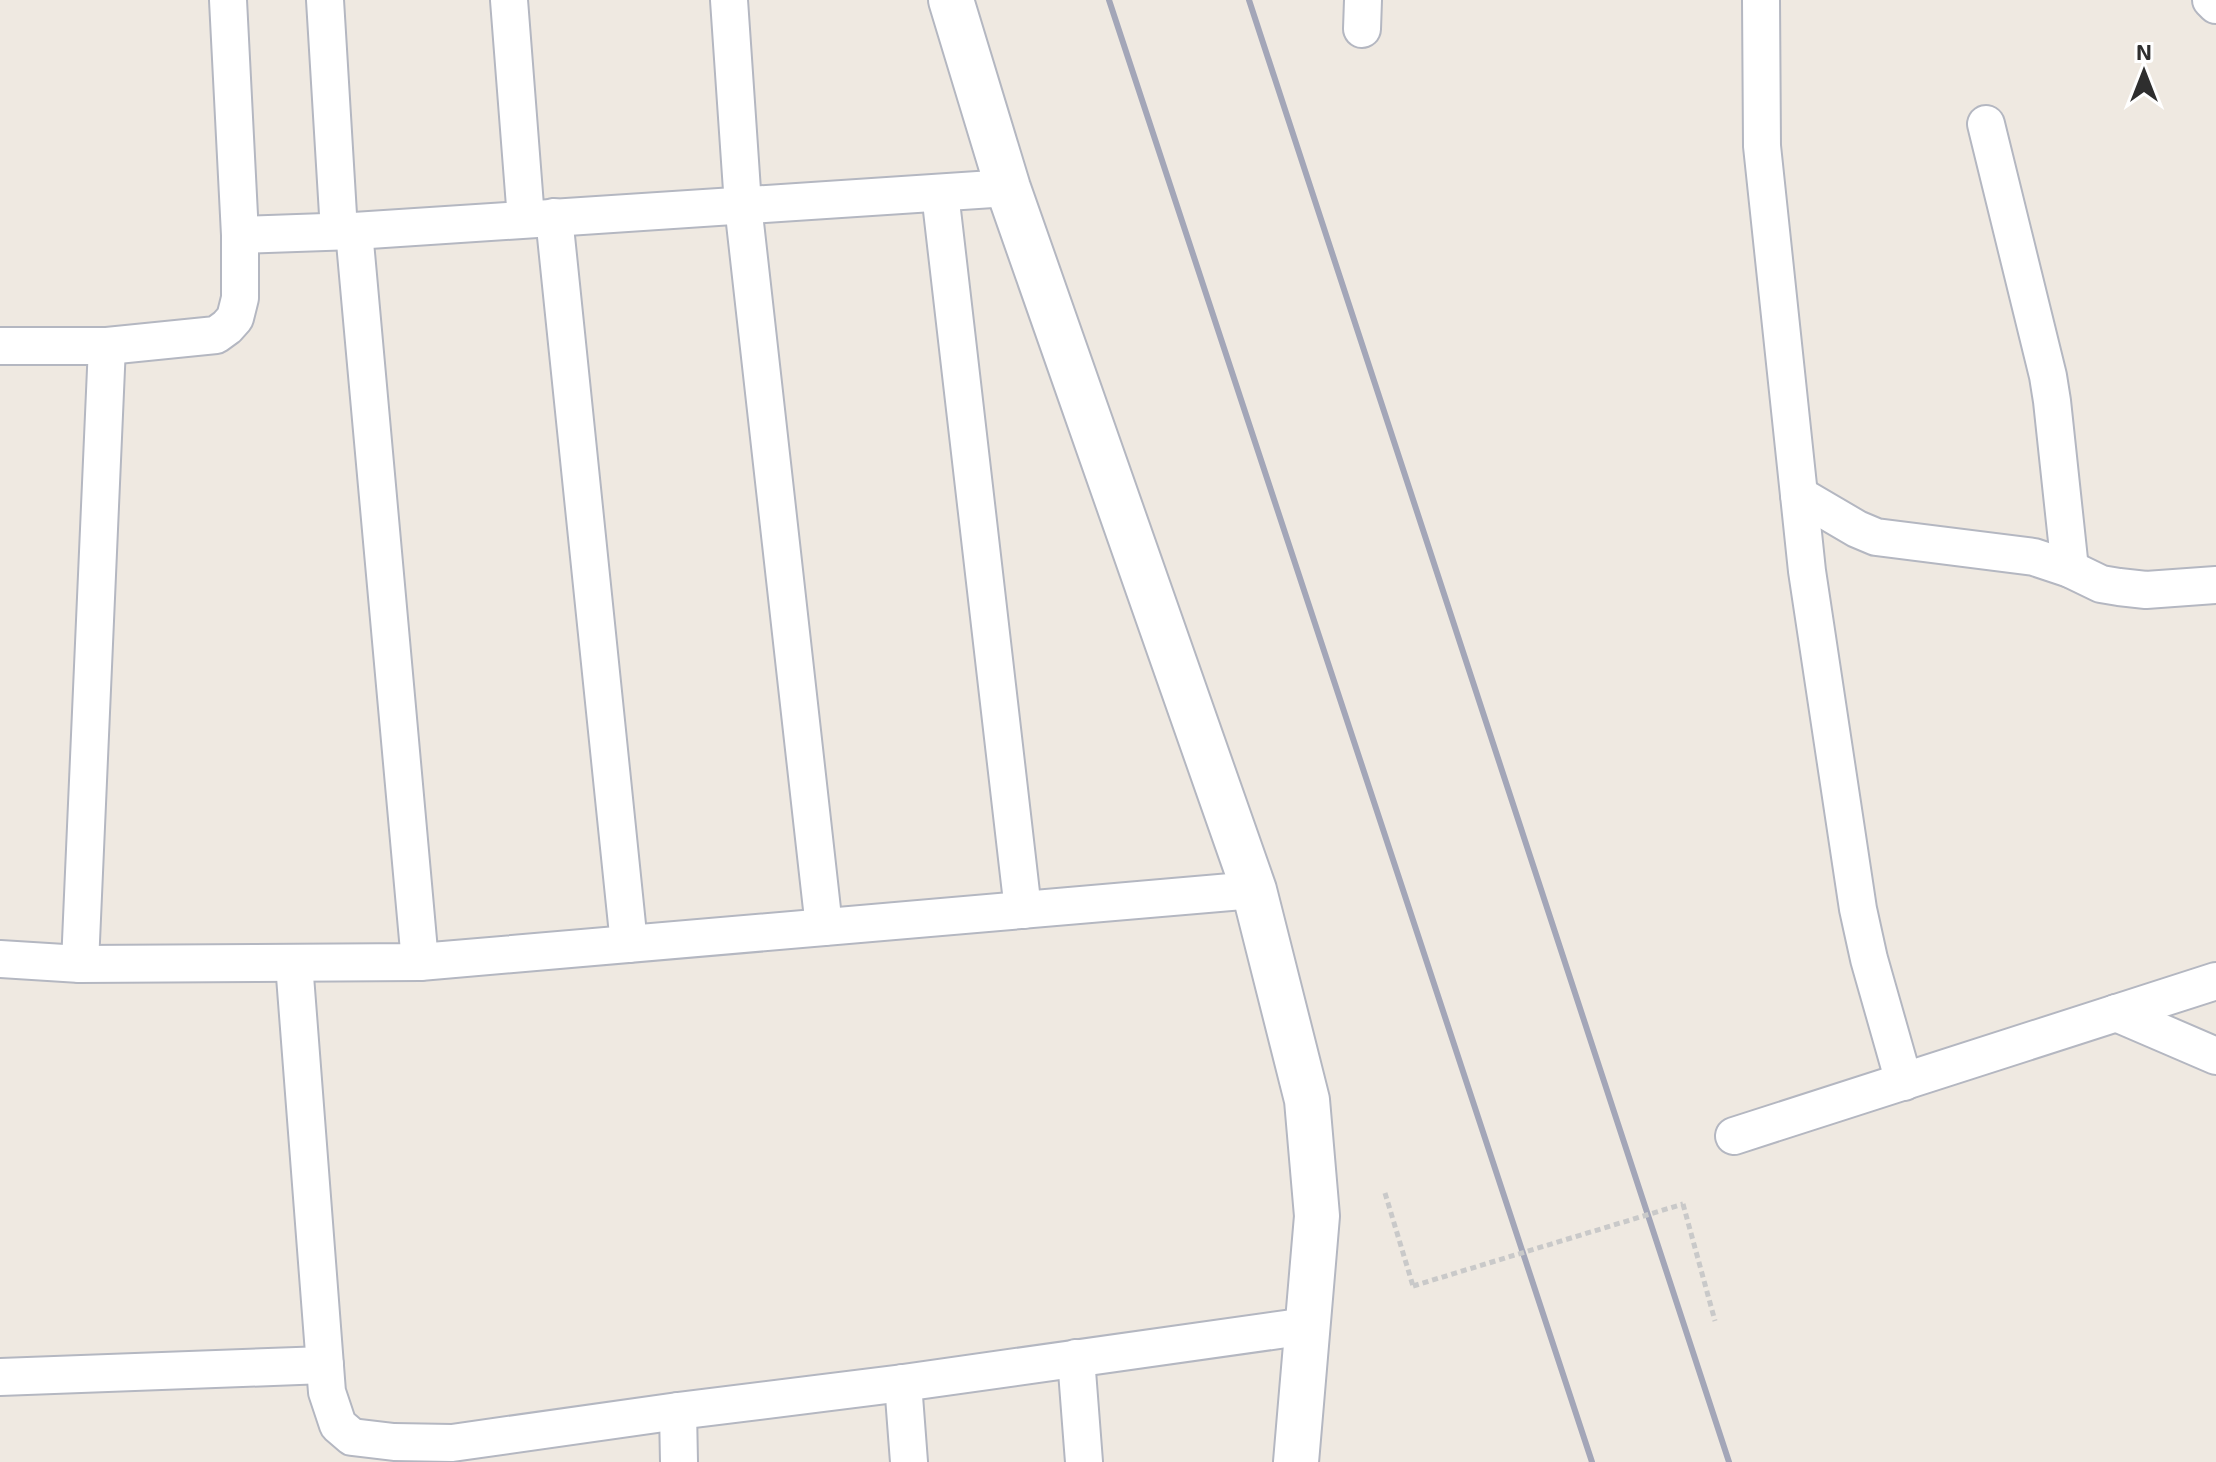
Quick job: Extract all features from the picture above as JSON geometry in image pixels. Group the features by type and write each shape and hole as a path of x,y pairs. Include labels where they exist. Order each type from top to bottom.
{"street":[{"path":"0,346 107,346 216,335 235,318 240,298 240,235 228,0"},
{"path":"325,0 420,962"},
{"path":"509,0 540,218 629,944"},
{"path":"729,0 743,205 824,927"},
{"path":"951,0 1008,188 1254,890 1307,1100 1317,1216 1296,1462"},
{"path":"1761,0 1762,146 1807,571 1858,909 1904,1082"},
{"path":"2211,0 2216,5"},
{"path":"1986,124 2048,376 2070,569"},
{"path":"240,235 346,231 1008,188"},
{"path":"940,193 1023,910"},
{"path":"80,964 107,346"},
{"path":"1799,495 1876,537 2034,557 2101,584 2119,587 2146,590 2216,585"},
{"path":"0,959 80,964 420,962 1254,890"},
{"path":"294,963 327,1392 338,1425 352,1437 452,1453 678,1411 1307,1326"},
{"path":"1734,1136 2216,981"},
{"path":"2116,1013 2216,1056"},
{"path":"1076,1358 1084,1462"},
{"path":"0,1377 325,1365"},
{"path":"903,1383 909,1462"},
{"path":"678,1411 679,1462"}],"path":[{"path":"1385,1193 1413,1286 1683,1204 1715,1321"}],"railway":[{"path":"1109,0 1592,1462"},
{"path":"1249,0 1729,1462"}]}
